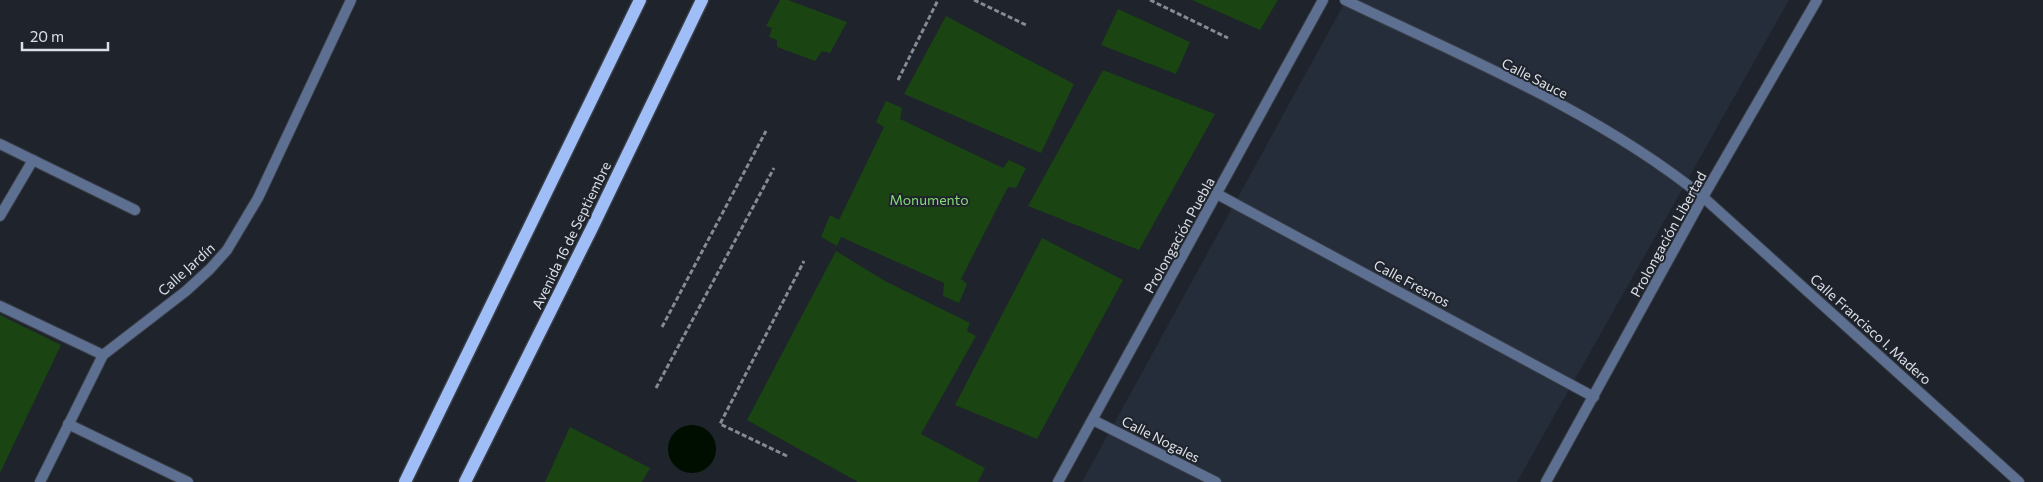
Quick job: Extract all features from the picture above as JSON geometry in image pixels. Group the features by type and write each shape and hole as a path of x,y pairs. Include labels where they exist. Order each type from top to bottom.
{"main road":[{"path":"405,482 640,0"},
{"name":"Avenida 16 de Septiembre","path":"465,482 592,228 702,0"}],"street":[{"name":"Calle Jardín","path":"40,482 103,355 186,290 210,269 227,250 258,198 351,0"},
{"name":"Prolongación Puebla","path":"1058,482 1323,0"},
{"name":"Calle Sauce","path":"1344,0 1540,94 1654,159 1703,198"},
{"name":"Prolongación Libertad","path":"1546,482 1703,198 1818,0"},
{"path":"0,144 135,210"},
{"path":"0,216 33,160"},
{"name":"Calle Fresnos","path":"1217,194 1594,397"},
{"name":"Calle Francisco I. Madero","path":"1703,198 2020,482"},
{"path":"0,306 103,355"},
{"name":"Calle Nogales","path":"1093,420 1216,482"},
{"path":"68,424 188,482"}],"path":[{"path":"898,80 938,0"},
{"path":"974,0 1026,25"},
{"path":"1150,0 1228,38"},
{"path":"662,326 766,131"},
{"path":"656,388 774,168"},
{"path":"787,456 720,424 804,261"}],"shaded area":[{"path":"1346,0 1789,0 1517,482 1082,482"},
{"path":"687,425 697,425 709,432 716,444 716,454 709,466 697,473 687,473 679,469 672,462 668,454 668,444 672,436 679,429"}],"green space":[{"path":"780,0 788,0 847,22 830,53 822,51 815,61 777,47 777,40 769,37 772,28 766,26"},
{"path":"1192,0 1278,0 1260,30"},
{"path":"1118,9 1190,42 1176,74 1101,45"},
{"path":"946,16 1074,84 1041,153 904,94"},
{"path":"1103,70 1215,114 1139,250 1028,206"},
{"name":"Monumento","path":"886,101 902,108 900,119 1003,168 1009,160 1026,168 1016,188 1008,187 961,279 967,284 959,303 943,296 944,283 841,237 837,246 821,237 830,215 839,220 884,127 876,122"},
{"path":"1042,238 1123,280 1037,439 955,405"},
{"path":"836,251 885,281 970,323 967,331 976,336 921,434 985,468 978,482 858,482 747,420"},
{"path":"0,315 61,345 0,473"},
{"path":"570,427 650,468 642,482 545,482"}]}
